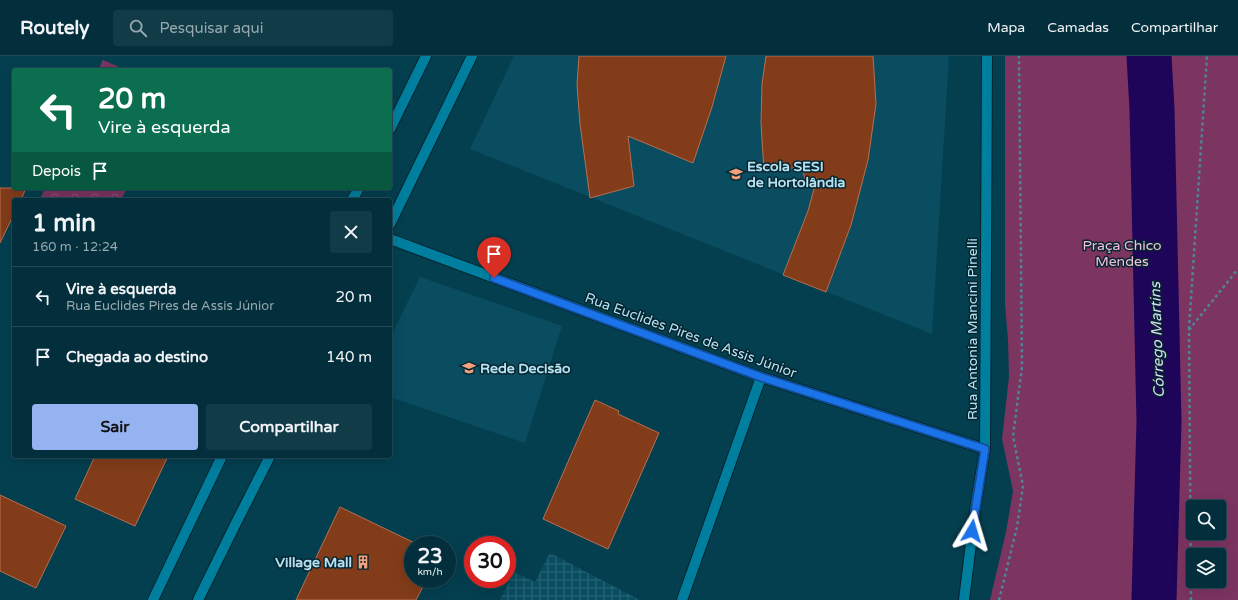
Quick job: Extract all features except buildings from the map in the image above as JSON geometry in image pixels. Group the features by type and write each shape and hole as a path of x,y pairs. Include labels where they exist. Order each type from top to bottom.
{"street":[{"path":"392,125 426,56"},
{"path":"392,220 472,56"},
{"name":"Rua Antonia Mancini Pinelli","path":"964,600 976,504 985,449 987,56"},
{"name":"Rua Euclides Pires de Assis Júnior","path":"392,240 761,377 985,449"},
{"path":"685,599 761,377"},
{"path":"153,600 221,458"},
{"path":"198,600 234,525 269,458"}],"path":[{"path":"999,600 1017,527 1023,486 1013,436 1022,367 1018,56"},
{"path":"1191,600 1189,330 1207,56"},
{"path":"1189,330 1238,269"}],"shaded area":[{"name":"Escola SESI de Hortolândia","path":"514,56 949,56 932,334 470,149"},
{"name":"Rede Decisão","path":"420,277 562,326 525,443 392,398 392,334"},
{"path":"550,553 640,600 500,600 506,588 516,588 516,573 535,582"}],"green space":[{"name":"Praça Chico Mendes","path":"1005,56 1238,56 1238,600 990,600 1006,532 1013,491 1002,439 1009,377 1005,304"},
{"path":"103,60 121,68 99,68"},
{"path":"44,190 126,190 122,198 41,198"}],"waterway":[{"name":"Córrego Martins","path":"1149,56 1152,109 1159,422 1154,600"}],"place":[{"name":"Escola SESI de Hortolândia","path":"736,174"},
{"name":"Rede Decisão","path":"469,368"},
{"name":"Village Mall","path":"363,562"}],"route":[{"path":"494,278 761,377 985,449 972,531"}]}
